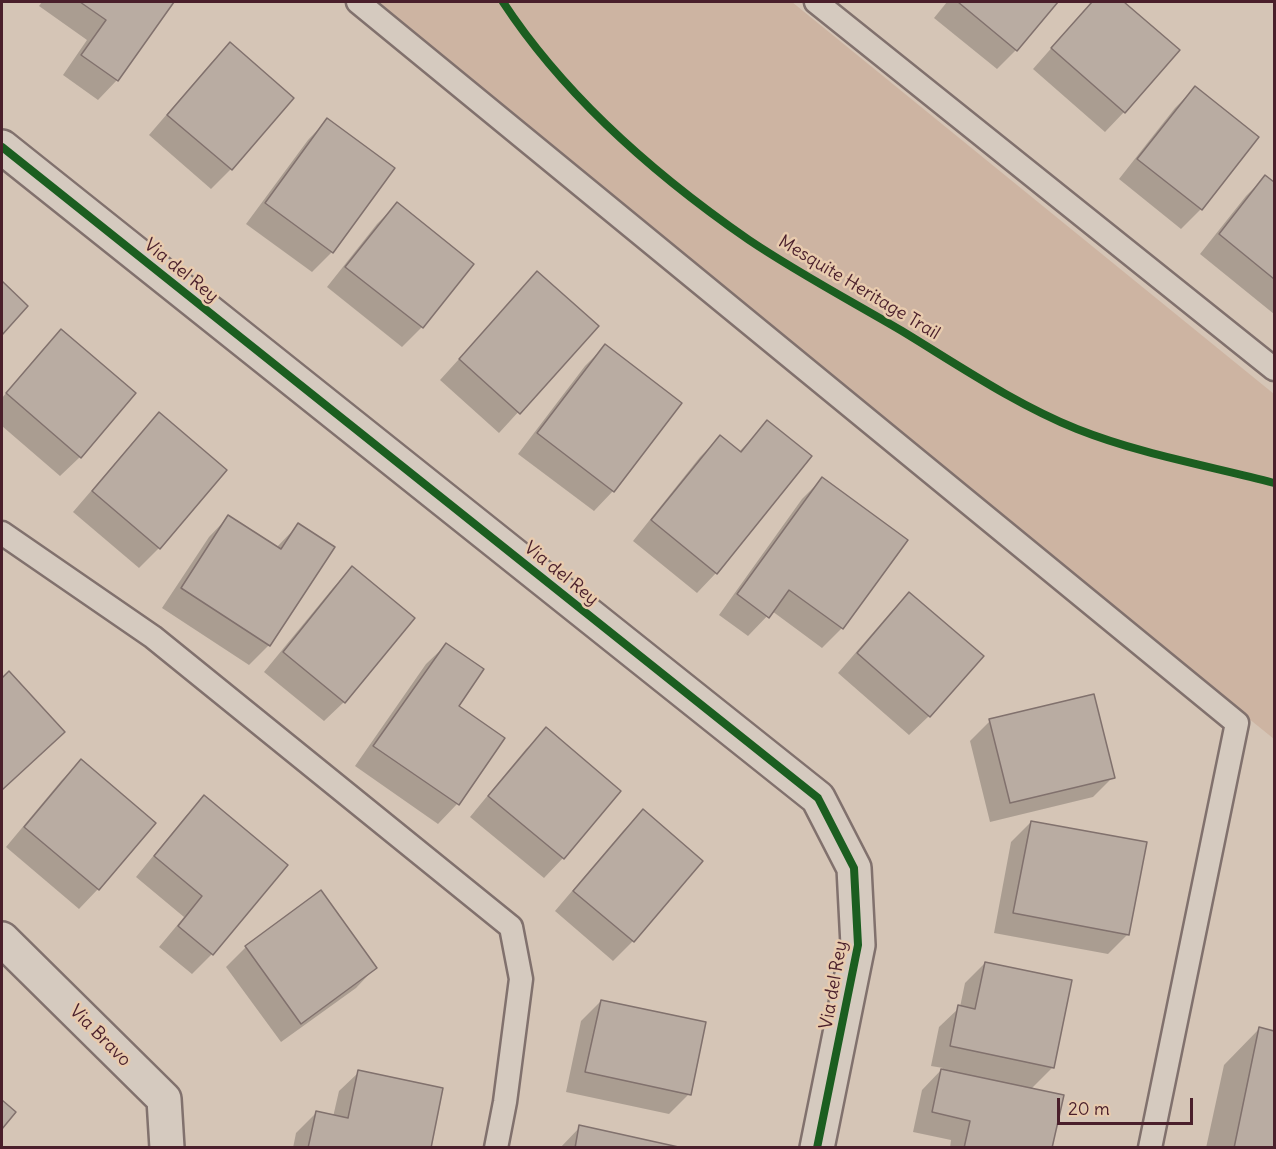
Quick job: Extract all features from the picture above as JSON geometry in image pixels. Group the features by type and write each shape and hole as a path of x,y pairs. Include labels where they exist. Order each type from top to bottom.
{"street":[{"name":"Via del Rey","path":"2,147 818,798 854,868 858,945 817,1148"},
{"name":"Via Bravo","path":"2,939 164,1100 166,1148"}],"lane":[{"path":"358,2 1237,723 1150,1148"},
{"path":"816,2 1275,369"},
{"path":"2,533 153,637 511,927 521,979 505,1102 496,1148"}],"shaded area":[{"path":"363,2 792,2 1274,394 1274,739"}],"building":[{"path":"80,2 174,2 118,81 81,55 106,20"},
{"path":"958,2 1058,2 1017,51"},
{"path":"1092,2 1124,2 1180,50 1125,113 1051,48"},
{"path":"230,42 294,98 232,170 167,115"},
{"path":"1195,86 1259,137 1202,210 1137,159"},
{"path":"327,118 395,168 333,253 265,203"},
{"path":"1265,175 1274,182 1274,279 1219,234"},
{"path":"397,202 474,264 423,328 345,267"},
{"path":"537,271 599,326 520,414 459,359"},
{"path":"2,281 28,306 2,335"},
{"path":"61,329 136,393 81,458 6,393"},
{"path":"605,344 682,403 614,492 537,433"},
{"path":"159,412 227,470 160,549 92,491"},
{"path":"767,420 812,456 717,574 651,520 720,435 741,452"},
{"path":"822,477 908,540 843,629 789,590 769,618 737,594"},
{"path":"228,515 281,549 298,523 335,547 270,646 181,588"},
{"path":"352,566 415,618 345,703 283,652"},
{"path":"909,592 984,656 930,717 857,653"},
{"path":"446,643 484,669 459,706 505,738 459,805 373,746"},
{"path":"9,671 65,732 2,790 2,678"},
{"path":"1094,694 1115,778 1010,803 989,719"},
{"path":"546,727 621,791 564,859 488,796"},
{"path":"81,759 156,823 99,890 24,827"},
{"path":"204,795 288,865 213,955 178,926 202,896 154,856"},
{"path":"643,809 703,861 634,942 573,891"},
{"path":"1031,821 1147,842 1129,935 1013,913"},
{"path":"321,890 377,968 301,1024 245,946"},
{"path":"985,962 1072,980 1054,1068 950,1046 958,1005 975,1009"},
{"path":"601,1000 706,1022 691,1095 585,1072"},
{"path":"1259,1027 1274,1031 1274,1148 1234,1148"},
{"path":"941,1069 1064,1095 1052,1148 964,1148 970,1121 932,1112"},
{"path":"358,1070 443,1088 431,1148 308,1148 316,1111 348,1118"},
{"path":"2,1100 16,1112 2,1129"},
{"path":"579,1125 683,1148 575,1148"}],"cycle path":[{"name":"Mesquite Heritage Trail","path":"503,2 555,71 614,133 714,215 786,264 987,383 1054,419 1125,446 1274,483"},
{"path":"2,147 818,798 854,868 858,945 817,1148"}]}
